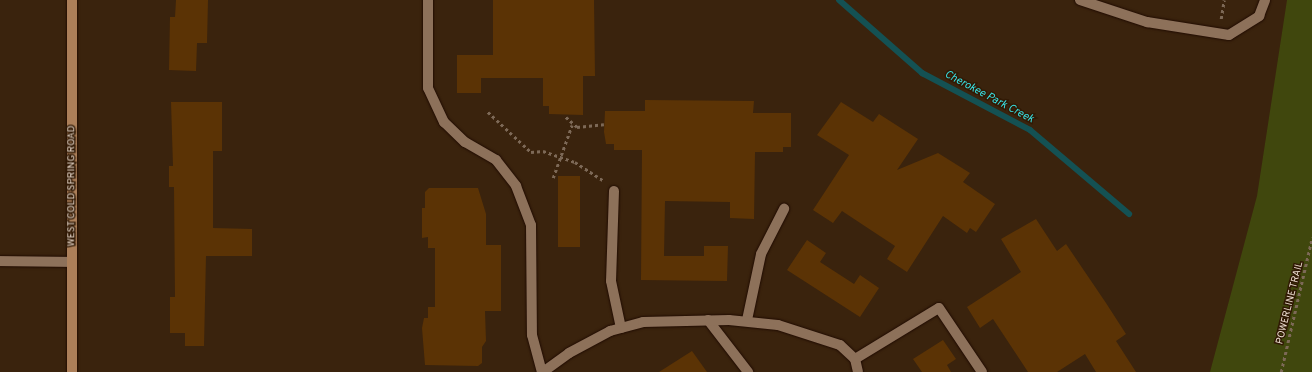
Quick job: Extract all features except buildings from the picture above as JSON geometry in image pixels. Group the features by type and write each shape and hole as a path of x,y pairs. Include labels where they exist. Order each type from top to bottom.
{"street":[{"name":"WEST COLD SPRING ROAD","path":"72,0 72,372"},
{"path":"428,0 428,88 444,122 465,142 496,160 516,186 531,225 532,335 542,372 569,352 621,328 643,322 708,320 747,320 778,325 840,345 855,359 858,372"},
{"path":"1080,0 1147,22 1229,35 1259,16 1266,0"},
{"path":"614,191 612,281 621,328"},
{"path":"747,320 761,254 784,210"},
{"path":"0,261 72,262"},
{"path":"855,359 939,308 982,372"},
{"path":"708,320 748,372"}],"path":[{"path":"488,112 531,152 561,157 593,172 614,191"},
{"path":"566,117 572,125"},
{"path":"572,125 604,124"},
{"path":"553,178 572,125"},
{"name":"POWERLINE TRAIL","path":"1281,372 1312,238"}],"green space":[{"path":"1287,0 1312,0 1312,372 1210,372 1257,196"}],"waterway":[{"name":"Cherokee Park Creek","path":"839,0 922,73 1030,130 1129,214"}]}
